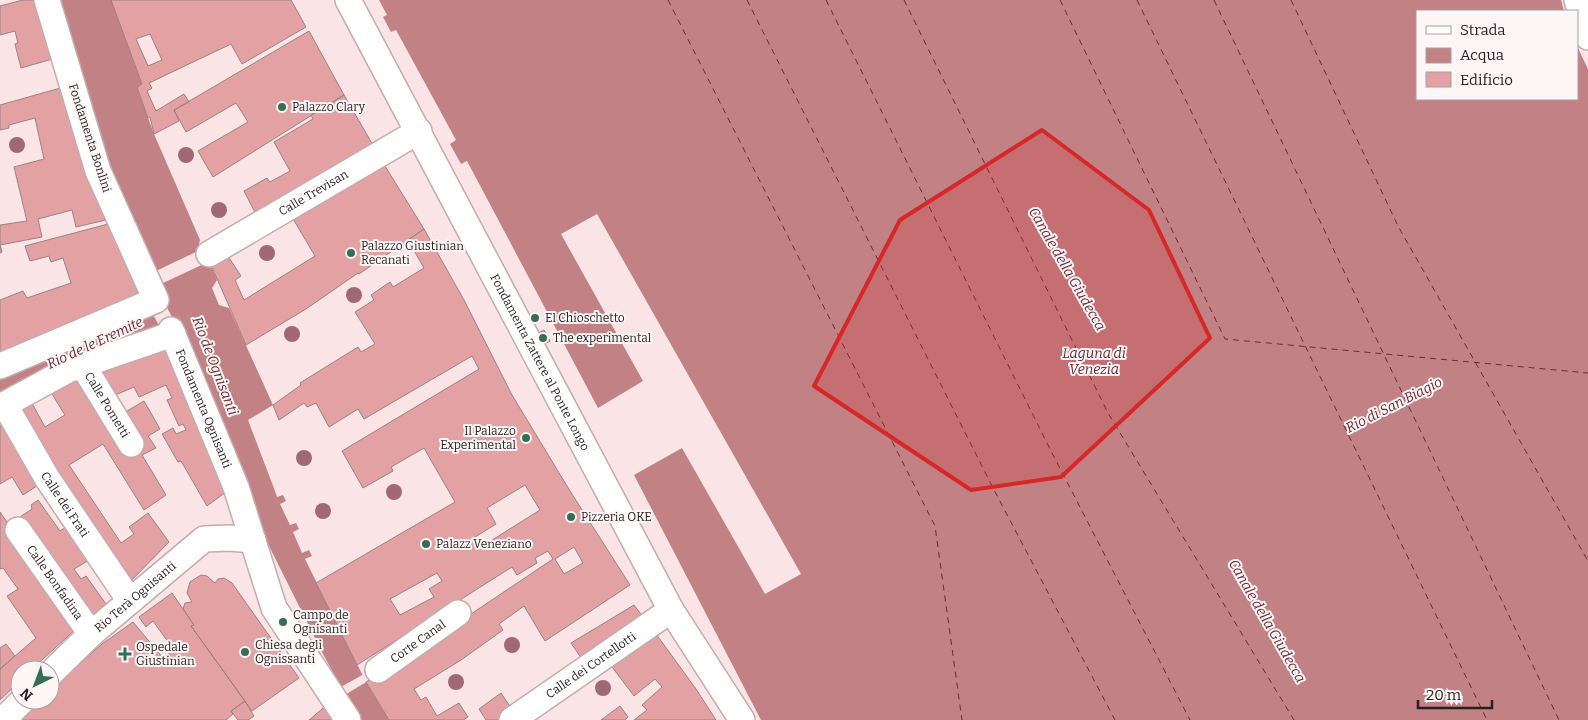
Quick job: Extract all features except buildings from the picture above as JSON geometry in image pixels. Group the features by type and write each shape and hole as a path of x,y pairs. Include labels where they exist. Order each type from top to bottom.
{"street":[{"name":"Fondamenta Bonlini","path":"0,366 156,300 98,171 47,0"},
{"name":"Fondamenta Zattere al Ponte Longo","path":"348,0 671,610 733,717"},
{"path":"1577,0 1588,37"},
{"name":"Calle Trevisan","path":"209,254 419,131"},
{"name":"Fondamenta Ognisanti","path":"82,364 172,332 236,487 241,539"},
{"path":"2,406 82,364"},
{"name":"Calle Pometti","path":"82,364 131,444"},
{"name":"Calle dei Frati","path":"2,406 47,478 130,601"},
{"name":"Calle Bonfadina","path":"18,530 91,634"},
{"name":"Rio Terà Ognisanti","path":"60,664 91,634 204,539 241,539"},
{"path":"241,539 274,608 342,710"},
{"name":"Calle dei Cortellotti","path":"512,720 671,610"},
{"name":"Corte Canal","path":"378,670 458,613"},
{"path":"3,720 13,710"}],"highlighted area":[{"path":"1042,130 1149,210 1210,338 1061,477 971,490 814,386 900,220"}],"water":[{"path":"52,0 112,0 142,84 137,88 154,134 200,240 197,252 203,265 212,268 217,280 212,288 219,305 229,308 273,405 248,420 277,497 283,495 286,501 280,504 290,525 296,523 299,529 293,532 302,553 309,550 312,556 305,559 366,682 389,720 359,720 323,654 247,502 181,333 0,401 0,372 147,269 84,106"},
{"name":"Laguna di Venezia","path":"379,0 1561,0 1564,10 1416,10 1416,100 1578,100 1578,48 1588,69 1588,720 761,720 634,475 682,448 765,594 801,574 597,214 561,234 643,381 598,408 467,161 461,164 450,144 456,140 396,30 391,32 383,17 387,15"}],"pier":[{"path":"200,250 206,263 163,283 159,292 156,271"},
{"path":"160,295 181,333 163,333 149,307"},
{"path":"364,674 368,681 343,696 339,688"}],"ferry route":[{"path":"668,0 935,526 962,720"},
{"path":"747,0 993,488 1115,720"},
{"path":"826,0 1051,451 1190,720"},
{"path":"904,0 1108,413 1294,720"},
{"path":"1060,0 1225,339 1588,373"},
{"path":"1137,0 1487,720"},
{"path":"1214,0 1559,720"},
{"path":"1291,0 1398,226 1588,561"}],"place":[{"name":"Palazzo Clary","path":"282,107"},
{"name":"Palazzo Giustinian Recanati","path":"351,253"},
{"name":"El Chioschetto","path":"535,318"},
{"name":"The experimental","path":"543,338"},
{"name":"Il Palazzo Experimental","path":"526,438"},
{"name":"Pizzeria OKE","path":"571,517"},
{"name":"Palazz Veneziano","path":"426,544"},
{"name":"Campo de Ognisanti","path":"283,622"},
{"name":"Chiesa degli Ognissanti","path":"245,652"},
{"name":"Ospedale Giustinian","path":"125,654"}],"water label":[{"name":"Canale della Giudecca","path":"1067,269"},
{"name":"Rio de le Eremite","path":"95,343"},
{"name":"Rio de Ognisanti","path":"215,366"},
{"name":"Rio di San Biagio","path":"1394,405"},
{"name":"Canale della Giudecca","path":"1267,621"}]}
